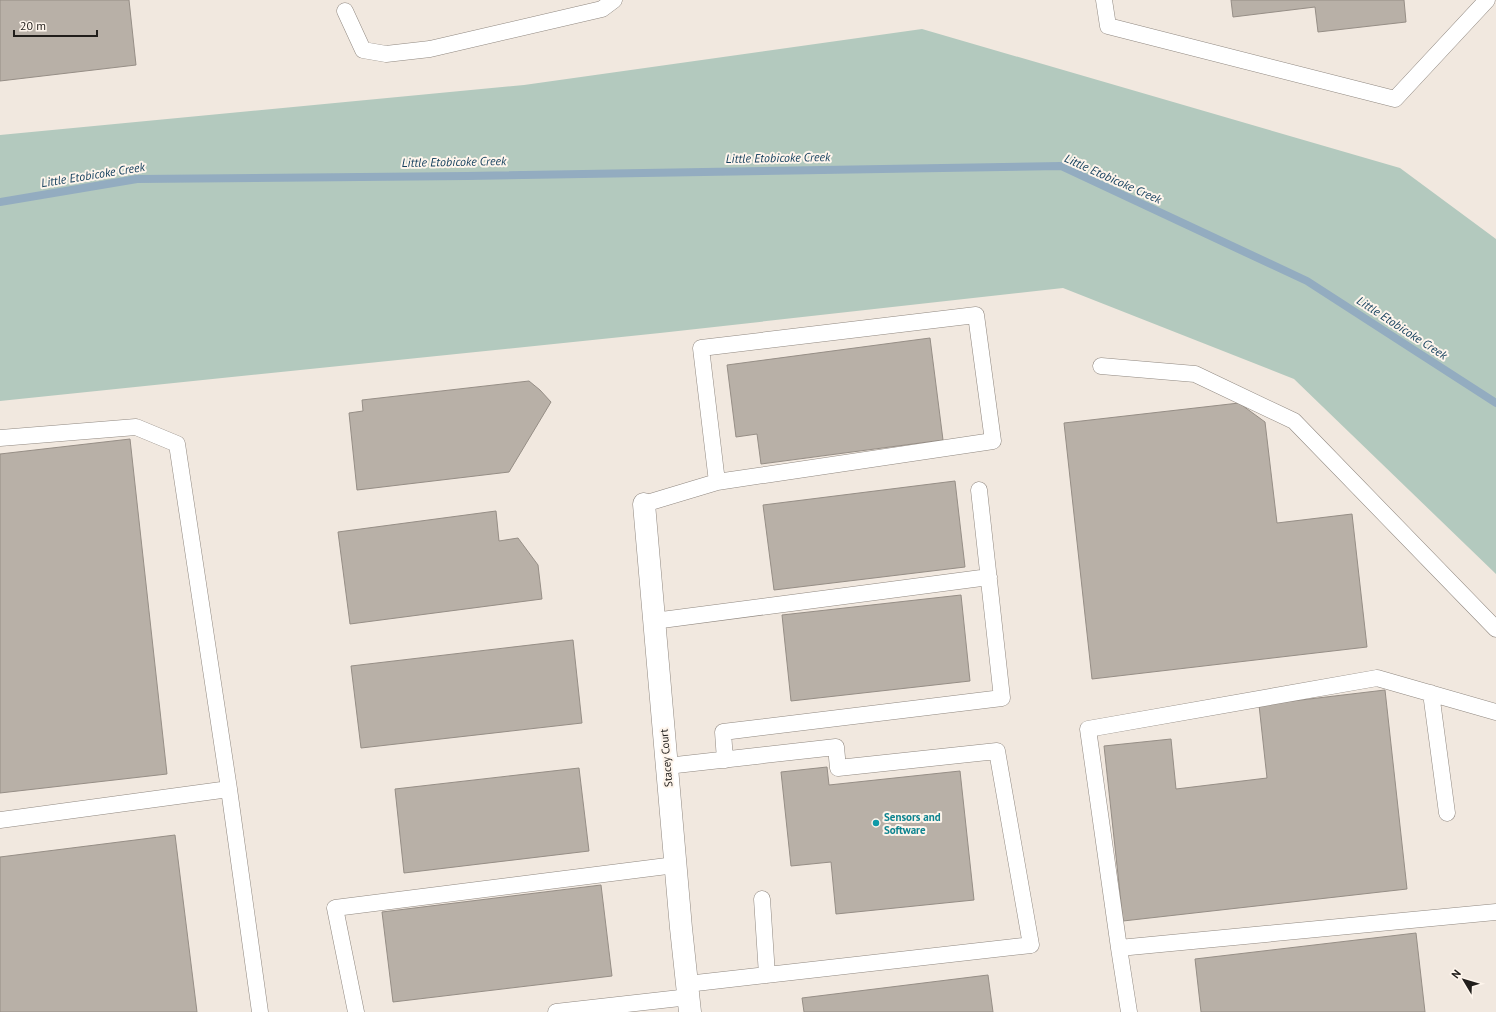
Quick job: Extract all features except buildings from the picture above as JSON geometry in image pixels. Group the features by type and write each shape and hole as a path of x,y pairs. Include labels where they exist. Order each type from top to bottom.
{"street":[{"name":"Stacey Court","path":"644,504 675,865 689,998"}],"lane":[{"path":"344,12 363,50 386,54 430,49 602,9 614,0"},
{"path":"1104,0 1108,26 1395,99 1487,0"},
{"path":"644,504 717,482 993,441 976,315 701,348 717,482"},
{"path":"1101,366 1195,374 1294,421 1496,629"},
{"path":"0,438 136,427 177,444 229,789 260,1012"},
{"path":"725,760 723,732 1002,698 979,490"},
{"path":"654,621 989,577"},
{"path":"1129,1012 1088,729 1377,678 1496,712"},
{"path":"1431,693 1447,813"},
{"path":"556,1012 689,998 767,975 1031,945 997,751 838,768 836,747 667,766"},
{"path":"0,820 229,789"},
{"path":"356,1012 335,908 675,865"},
{"path":"762,899 767,975"},
{"path":"1119,948 1496,912"}],"green space":[{"path":"922,29 1400,168 1496,239 1496,574 1294,379 1063,288 660,333 0,401 0,135 524,85"}],"waterway":[{"name":"Little Etobicoke Creek","path":"0,202 137,179 467,176 1061,166 1307,281 1496,403"}],"place":[{"name":"Sensors and Software","path":"876,823"}]}
